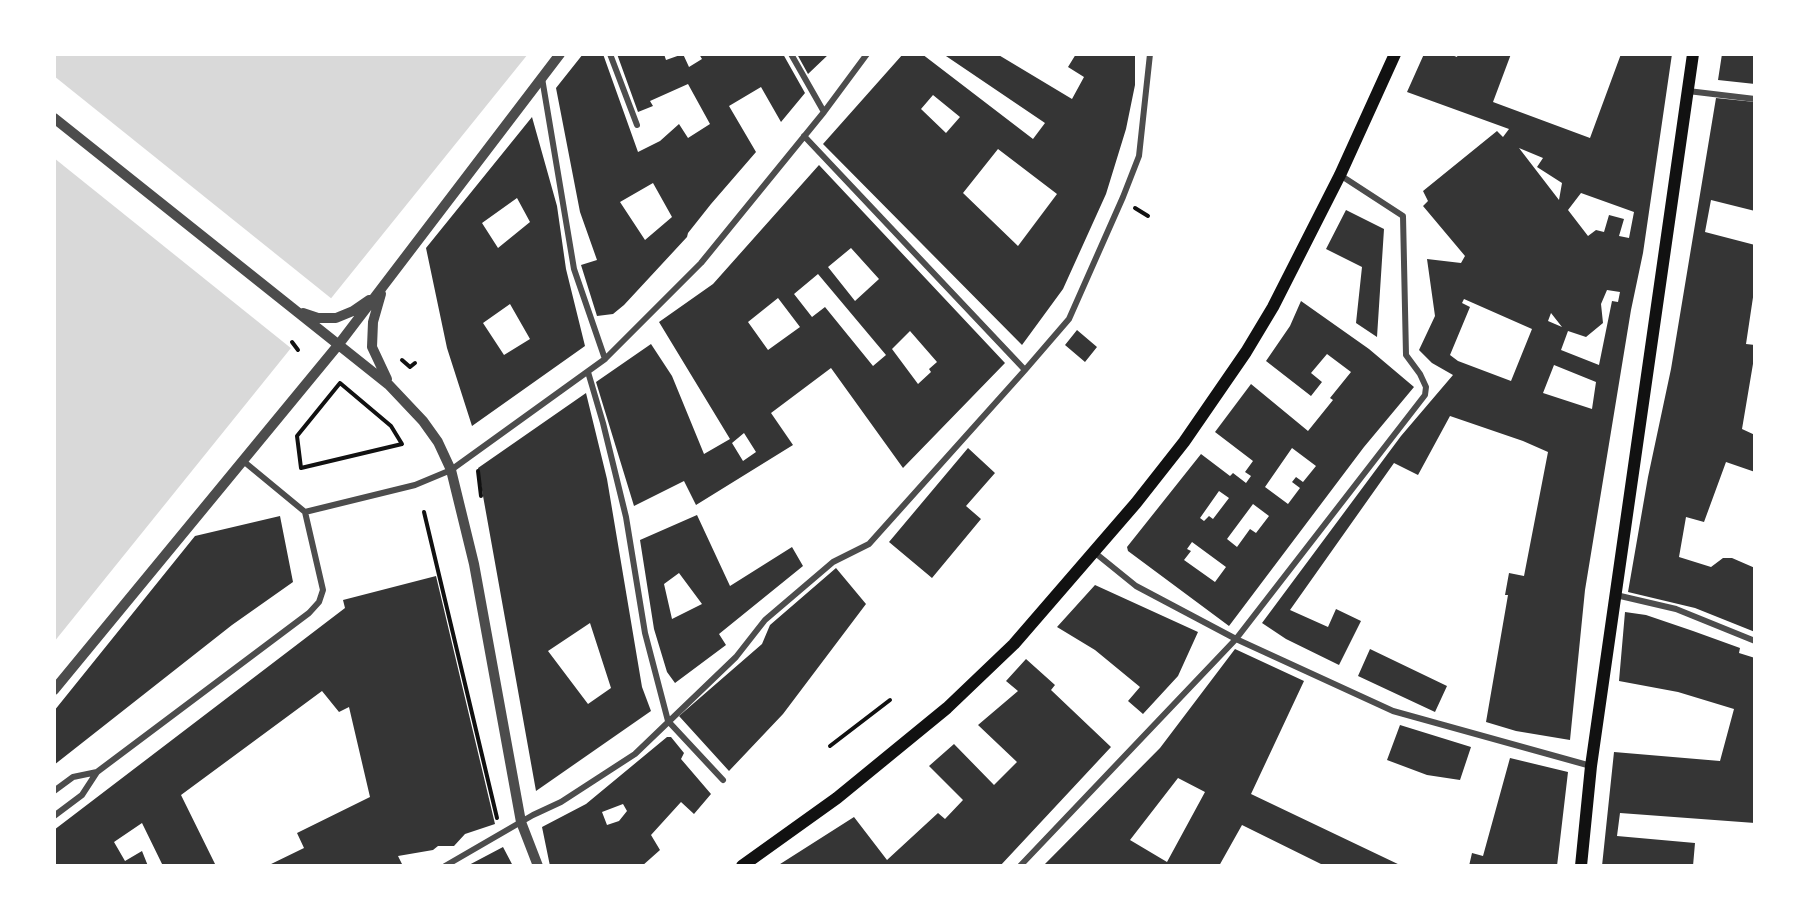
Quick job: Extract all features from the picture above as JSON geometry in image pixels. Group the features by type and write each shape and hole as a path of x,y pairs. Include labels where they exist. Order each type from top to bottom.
{"main road":[{"path":"742,866 837,798 947,708 1014,644 1094,552 1184,442 1246,352 1273,307 1340,175 1395,54"},
{"path":"1581,866 1591,766 1693,54"}],"street":[{"path":"54,690 339,344 560,54"},
{"path":"610,54 637,125"},
{"path":"791,54 824,112"},
{"path":"305,512 415,485 451,470 605,359 701,264 824,112 867,54"},
{"path":"445,866 521,822 561,802 634,754 735,657 765,620 833,562 869,544 1026,370 1069,319 1127,187 1139,156 1150,54"},
{"path":"542,78 574,269 605,359"},
{"path":"1688,91 1755,99"},
{"path":"54,118 390,385 423,421 438,442 451,470 474,564 521,822 538,866"},
{"path":"804,136 1026,370"},
{"path":"1020,866 1236,639 1425,395 1426,387 1420,374 1406,355 1403,216 1340,175"},
{"path":"289,306 312,317 336,318 353,311 384,286"},
{"path":"384,286 374,322 372,347 390,385"},
{"path":"588,372 626,517 645,633 668,721 723,780"},
{"path":"54,816 82,795 97,772 309,613 319,602 323,590 305,512 242,460"},
{"path":"1094,552 1136,585 1236,639 1393,711 1591,766"},
{"path":"1616,595 1676,609 1755,641"},
{"path":"54,791 73,777 97,772"}],"path":[{"path":"292,342 298,350"},
{"path":"340,383 385,419 402,444 301,468 297,436 340,383"},
{"path":"477,466 480,493"},
{"path":"424,512 500,834"},
{"path":"830,746 890,700"}],"shaded area":[{"path":"54,54 528,54 54,642"}],"pier":[{"path":"54,76 332,299 292,349 54,158"}],"building":[{"path":"583,54 603,54 638,152 660,141 679,124 688,138 710,124 688,84 650,101 653,106 638,112 617,54 664,54 666,60 683,54 689,67 702,59 699,54 783,54 805,93 781,122 761,87 729,106 756,152 711,204 687,237 624,305 613,314 597,316 581,265 597,260 580,212 556,88","holes":["653,183 672,217 645,240 620,202"]},
{"path":"797,54 829,54 808,74"},
{"path":"903,54 922,54 1033,139 1045,123 943,54 997,54 1072,99 1084,77 1068,67 1076,54 1135,54 1135,85 1126,129 1106,194 1063,289 1022,345 823,144","holes":["933,95 960,117 946,133 921,109","998,149 1057,194 1018,246 963,193"]},
{"path":"1424,54 1449,54 1457,57 1458,54 1511,54 1493,102 1590,138 1621,54 1672,54 1643,253 1631,310 1585,590 1570,740 1516,731 1486,722 1508,595 1505,595 1509,573 1524,576 1548,452 1523,441 1450,416 1418,475 1394,463 1290,610 1328,627 1336,609 1361,621 1339,665 1286,639 1262,623 1401,436 1453,375 1432,363 1419,350 1435,316 1427,259 1461,263 1465,256 1423,206 1428,201 1423,191 1497,131 1503,137 1509,129 1407,92","holes":["1519,148 1543,158 1537,167 1562,183 1559,200","1581,193 1634,212 1629,238 1619,236 1624,219 1609,215 1604,232 1596,230 1588,236 1568,210","1607,290 1620,292 1618,302 1612,301 1599,365 1561,350 1568,331 1586,337 1603,323 1601,304","1464,299 1532,329 1511,381 1458,361 1450,355 1470,307 1462,303","1551,313 1562,327 1548,321","1554,365 1596,382 1592,409 1543,393"]},
{"path":"1722,54 1755,54 1755,84 1718,80"},
{"path":"1716,98 1755,102 1755,211 1711,200 1705,232 1755,245 1755,284 1746,344 1755,345 1755,352 1742,429 1755,435 1755,472 1726,462 1704,522 1686,517 1679,557 1711,567 1723,558 1732,558 1755,568 1755,632 1695,608 1628,592 1648,477 1671,369"},
{"path":"532,117 557,206 566,269 585,346 472,426 447,348 426,248","holes":["517,198 530,222 498,248 482,223","510,304 530,339 504,355 483,323"]},
{"path":"819,165 1005,363 903,468 831,368 771,413 793,445 696,505 684,481 634,506 596,382 651,344 672,376 704,454 730,439 659,322 713,284","holes":["851,248 879,279 855,301 828,267","818,274 886,355 873,366 825,307 812,317 794,294","778,298 800,327 768,350 748,322","910,331 937,362 929,369 931,372 918,384 892,349","744,433 756,452 743,461 732,443"]},
{"path":"1346,210 1384,229 1377,337 1356,323 1362,267 1326,249"},
{"path":"1301,301 1369,349 1414,387 1364,447 1229,626 1128,551 1127,547 1201,454 1230,476 1233,473 1246,483 1251,476 1245,472 1253,461 1215,432 1251,384 1308,431 1333,400 1330,398 1351,372 1327,354 1311,373 1322,382 1311,396 1266,361 1290,326","holes":["1292,448 1316,466 1303,482 1296,477 1292,482 1300,488 1288,504 1265,487","1219,491 1229,498 1213,519 1209,516 1204,521 1200,518","1253,504 1269,516 1256,533 1250,529 1237,547 1227,539","1192,542 1226,567 1215,582 1184,560 1191,551 1187,549"]},
{"path":"1077,330 1097,347 1085,362 1065,345"},
{"path":"586,393 607,479 642,687 651,711 536,791 478,468","holes":["590,623 611,688 588,704 548,651"]},
{"path":"968,448 995,473 966,506 981,519 932,578 889,542"},
{"path":"697,515 730,586 792,547 803,566 719,634 726,645 675,683 667,672 654,629 640,540","holes":["679,573 702,604 672,619 664,584"]},
{"path":"280,516 293,582 232,625 54,765 54,711 195,536"},
{"path":"836,568 866,604 783,714 729,771 679,716 762,644 770,625"},
{"path":"436,576 495,824 465,834 454,846 438,846 433,850 398,856 403,866 267,866 304,848 297,833 370,797 349,707 339,712 322,691 181,795 216,866 163,866 142,823 114,842 125,861 142,851 148,866 54,866 54,830 345,608 343,600"},
{"path":"1095,585 1198,632 1178,676 1143,714 1128,701 1140,687 1095,650 1057,627"},
{"path":"1625,612 1646,615 1693,631 1740,648 1739,653 1755,658 1755,823 1620,813 1617,836 1695,843 1693,866 1602,866 1614,752 1720,761 1734,709 1678,692 1619,681"},
{"path":"1235,649 1304,681 1251,794 1402,866 1325,866 1242,825 1219,866 1043,866 1160,748","holes":["1178,778 1205,792 1167,862 1130,840"]},
{"path":"1370,649 1447,686 1435,712 1358,676"},
{"path":"1026,659 1055,685 1051,690 1111,747 1000,866 777,866 854,817 887,860 938,813 945,819 963,800 929,766 954,744 994,785 1017,762 978,725 1018,691 1006,681"},
{"path":"1400,725 1471,747 1460,780 1427,775 1387,760"},
{"path":"667,737 671,737 684,753 681,759 711,794 694,814 681,802 651,835 660,850 642,866 550,866 542,827 586,804","holes":["623,804 627,811 619,821 607,825 602,812"]},
{"path":"1510,758 1568,772 1557,866 1469,866 1472,853 1483,856"},
{"path":"503,847 513,866 467,866"}]}
